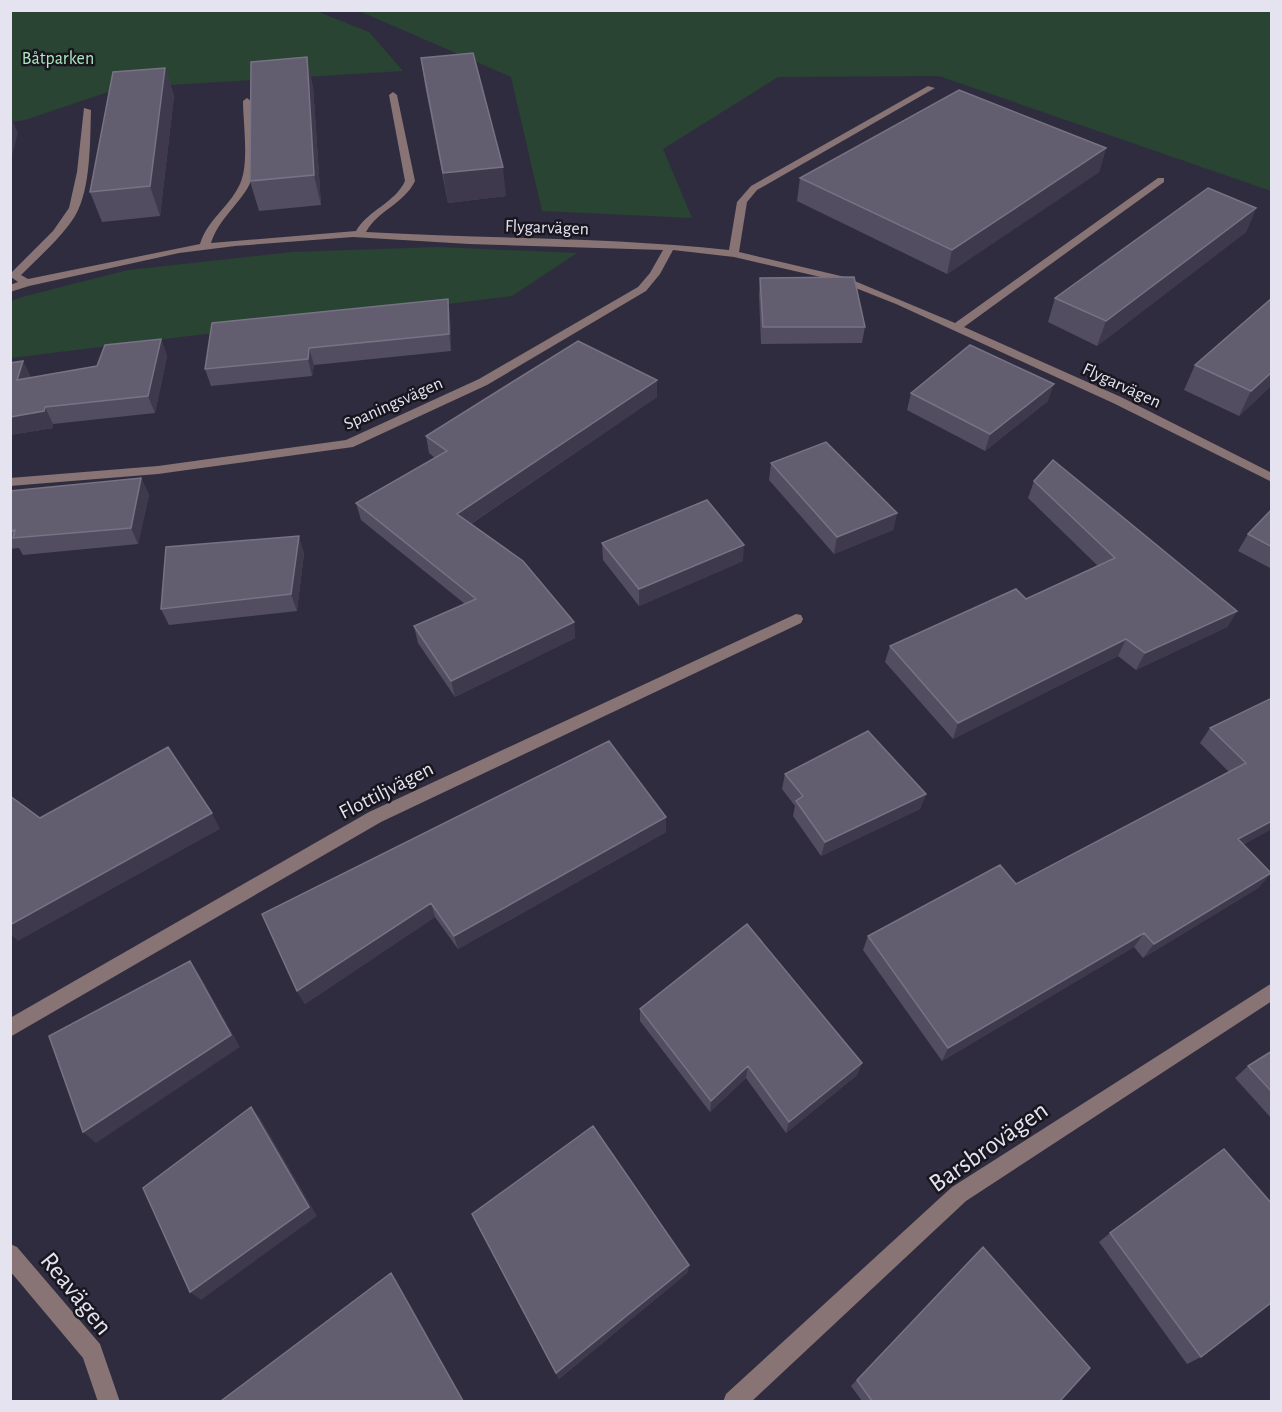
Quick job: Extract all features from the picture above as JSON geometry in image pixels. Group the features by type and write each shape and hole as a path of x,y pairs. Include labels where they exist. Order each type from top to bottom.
{"street":[{"path":"734,254 742,202 754,188 931,88"},
{"path":"360,234 364,223 405,192 410,181 393,95"},
{"path":"204,247 210,229 244,187 249,172 247,101"},
{"path":"26,284 15,275 73,209 84,158 87,110"},
{"path":"955,328 1161,180"},
{"name":"Flygarvägen","path":"10,289 204,247 360,234 670,247 734,254 841,279 900,302 1117,400 1272,478"},
{"name":"Spaningsvägen","path":"10,482 158,470 349,444 483,382 642,289 655,274 670,247"},
{"name":"Flottiljvägen","path":"10,1028 375,817 796,619"},
{"name":"Barsbrovägen","path":"734,1401 959,1194 1272,991"},
{"name":"Reavägen","path":"10,1254 92,1352 109,1401"}],"green space":[{"name":"Båtparken","path":"10,11 316,11 369,32 403,71 120,88 25,120 11,122"},
{"path":"359,11 1271,11 1271,191 939,76 778,77 663,149 692,218 542,211 511,77"},
{"path":"437,247 577,253 512,296 11,358 11,301 22,297 128,270 292,252"}],"building":[{"path":"473,53 503,167 443,173 421,58"},
{"path":"307,57 314,175 250,181 251,62"},
{"path":"165,68 150,186 90,192 113,72"},
{"path":"959,90 1106,148 952,250 800,178"},
{"path":"1208,188 1256,208 1106,321 1055,298"},
{"path":"854,277 865,327 763,327 760,278"},
{"path":"1272,298 1272,372 1251,391 1195,365"},
{"path":"448,299 449,334 309,348 308,359 205,369 212,323"},
{"path":"161,339 148,396 45,407 44,411 10,417 10,363 23,361 17,380 97,366 105,345"},
{"path":"578,341 657,380 457,514 523,561 574,622 451,681 414,626 476,599 356,503 447,451 426,436"},
{"path":"970,345 1054,384 990,434 911,393"},
{"path":"826,442 897,513 837,537 771,463"},
{"path":"1053,460 1237,611 1145,653 1126,639 958,723 890,646 1016,589 1026,599 1115,558 1034,481"},
{"path":"141,478 131,528 13,538 15,530 10,531 10,491"},
{"path":"707,500 744,545 639,589 602,543"},
{"path":"1272,509 1272,547 1248,534"},
{"path":"299,536 291,594 161,609 166,547"},
{"path":"1272,698 1272,821 1238,839 1271,873 1154,944 1144,933 948,1048 868,936 1000,865 1016,884 1246,763 1210,728"},
{"path":"868,731 926,794 825,842 796,801 803,796 785,774"},
{"path":"609,741 666,817 454,936 431,903 297,991 262,914"},
{"path":"168,747 212,813 10,925 10,796 40,818"},
{"path":"747,924 862,1063 789,1122 748,1066 711,1101 640,1009"},
{"path":"190,961 231,1035 83,1132 49,1036"},
{"path":"1272,1051 1272,1092 1248,1066"},
{"path":"251,1107 309,1207 190,1292 143,1188"},
{"path":"593,1126 689,1265 556,1373 472,1214"},
{"path":"1224,1149 1272,1204 1272,1302 1201,1357 1110,1233"},
{"path":"983,1247 1090,1368 1060,1401 872,1401 857,1380"},
{"path":"391,1273 463,1401 221,1401"}]}
